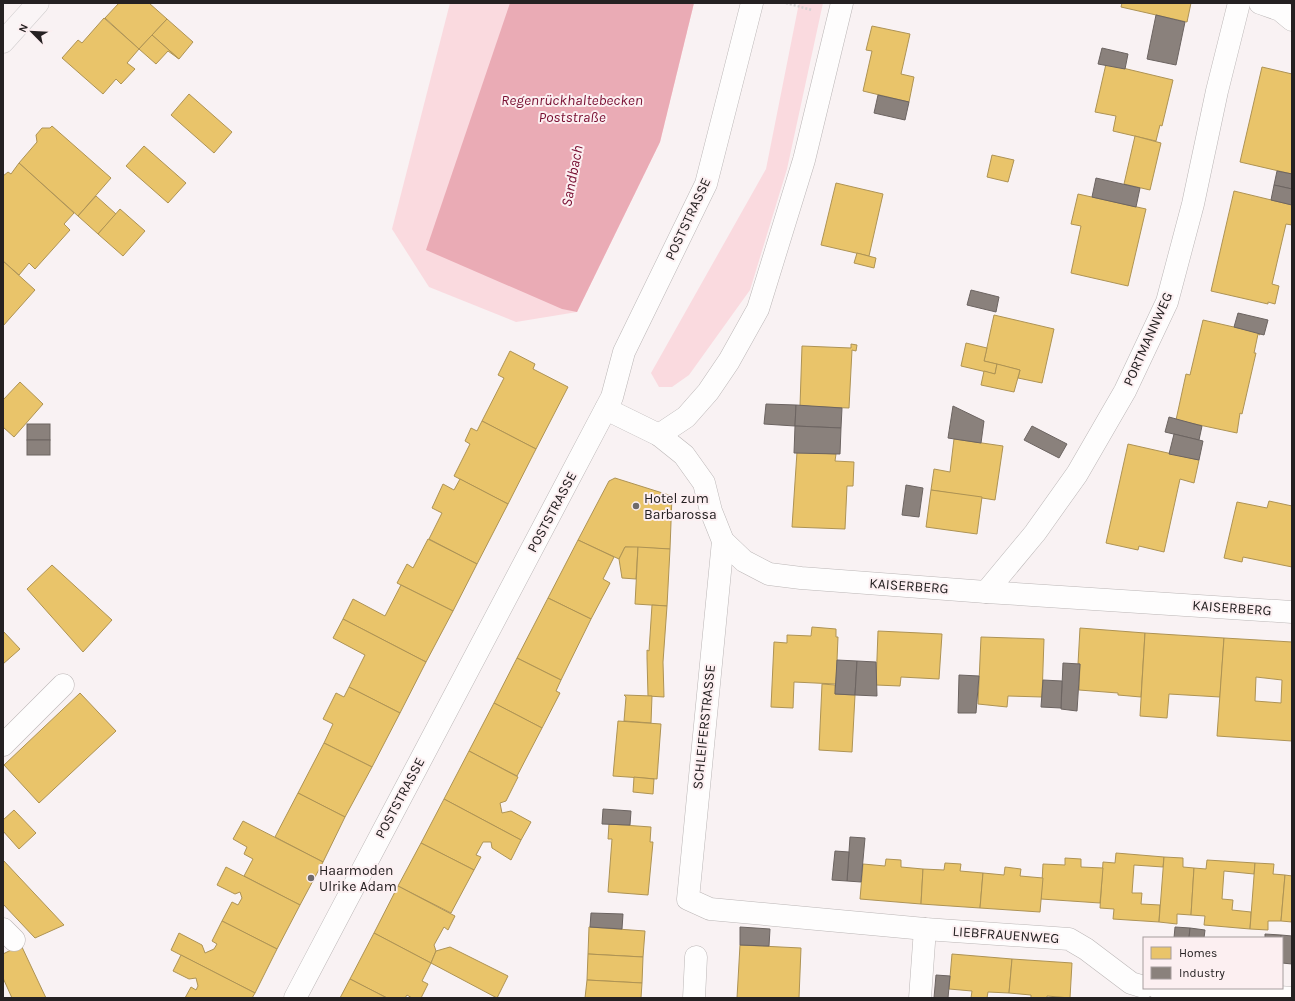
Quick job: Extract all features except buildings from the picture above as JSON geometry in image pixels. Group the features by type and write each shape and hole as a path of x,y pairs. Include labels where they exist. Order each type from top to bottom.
{"main road":[{"path":"3,42 33,5"}],"street":[{"name":"POSTSTRASSE","path":"295,998 609,403 624,352 706,184 752,3"},
{"path":"659,435 686,417 708,392 729,361 758,309 804,160 842,3"},
{"name":"PORTMANNWEG","path":"986,592 1035,533 1077,474 1125,392 1168,302 1193,204 1217,91 1239,3"},
{"path":"1260,3 1280,10 1292,20"},
{"name":"KAISERBERG","path":"609,403 659,435 684,455 704,483 711,511 723,541 744,561 769,574 801,578 986,592 1292,612"},
{"name":"SCHLEIFERSTRASSE","path":"701,906 688,899 723,541"},
{"path":"3,745 63,685"},
{"name":"LIEBFRAUENWEG","path":"701,906 710,909 925,929 1069,940 1086,948 1131,983 1143,987"},
{"path":"920,998 925,929"},
{"path":"694,998 696,957"},
{"path":"1171,989 1292,998"}],"path":[{"path":"786,3 790,4"}],"shaded area":[{"name":"Regenrückhaltebecken Poststraße","path":"450,3 694,3 660,142 577,312 516,322 429,287 392,229"},
{"path":"799,3 823,3 787,169 750,290 689,375 672,387 659,387 651,373 766,169"}],"water":[{"name":"Regenrückhaltebecken Poststraße","path":"510,3 694,3 660,142 577,312 562,309 426,250"}],"place":[{"name":"Hotel zum Barbarossa","path":"636,506"},
{"name":"Haarmoden Ulrike Adam","path":"311,878"}],"water label":[{"name":"Sandbach","path":"572,176"}]}
